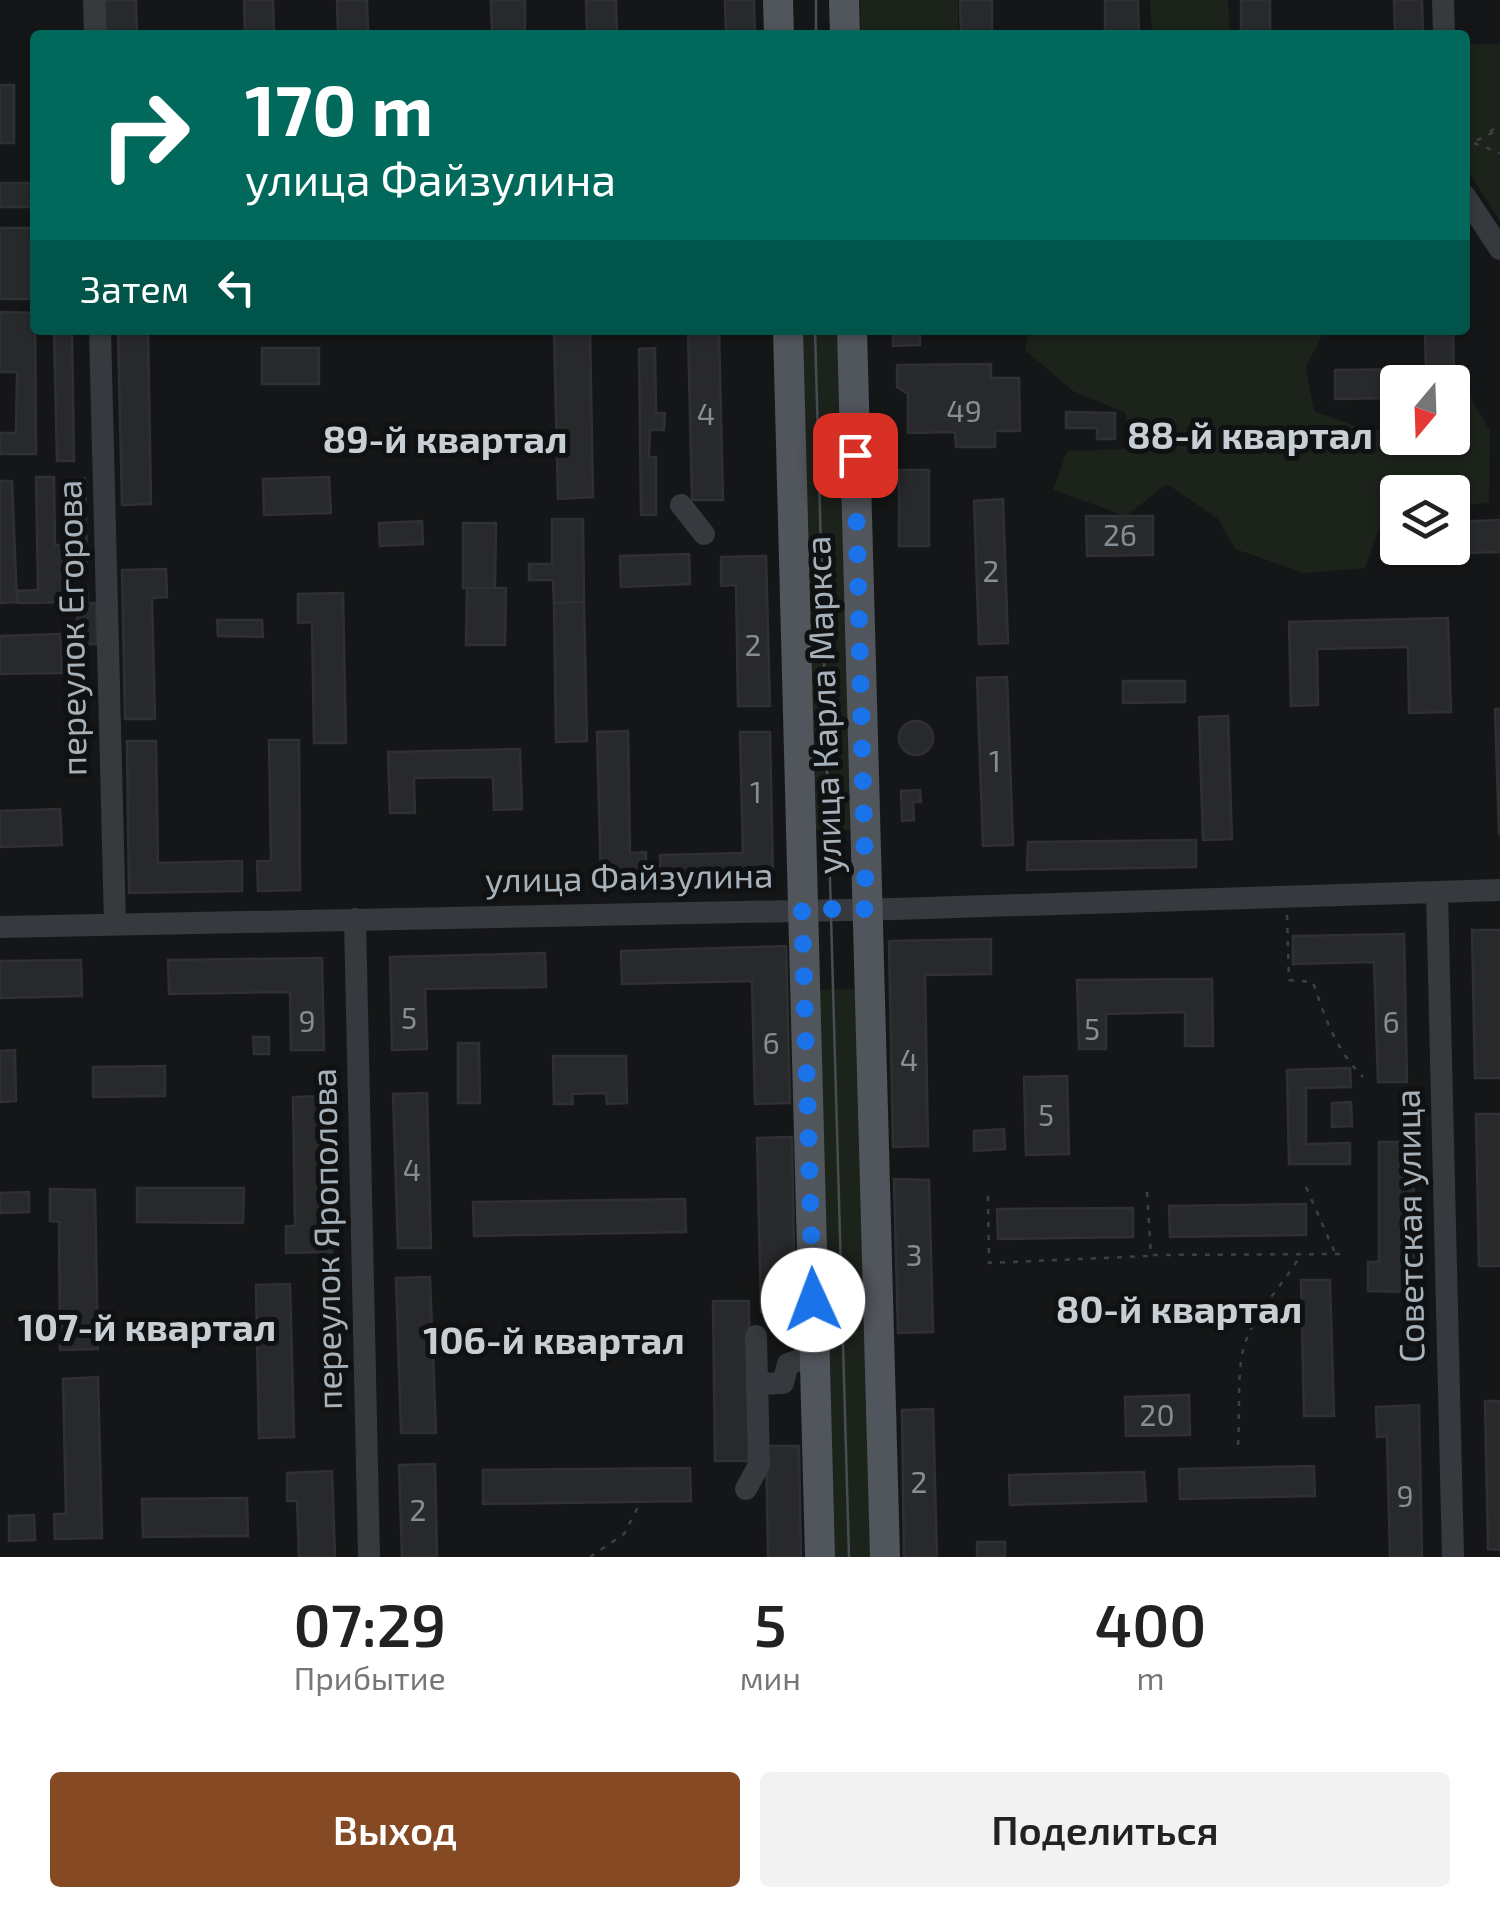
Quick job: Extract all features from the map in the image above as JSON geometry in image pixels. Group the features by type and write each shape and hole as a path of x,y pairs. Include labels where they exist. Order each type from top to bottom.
{"main road":[{"path":"778,0 779,30"},
{"path":"844,0 845,30"},
{"name":"улица Карла Маркса","path":"788,335 820,1557"},
{"name":"улица Карла Маркса","path":"852,335 885,1557"}],"street":[{"path":"94,0 95,30"},
{"path":"1444,17 1468,14"},
{"path":"1470,204 1500,249"},
{"name":"переулок Егорова","path":"100,335 114,924"},
{"path":"681,505 704,534"},
{"name":"улица Файзулина","path":"0,927 866,909 1500,890"},
{"name":"Советская улица","path":"1437,893 1452,1557"},
{"name":"переулок Ярополова","path":"355,919 369,1557"},
{"path":"746,1489 759,1465 756,1336"},
{"path":"757,1384 783,1384 788,1364 803,1359"}],"path":[{"path":"1470,144 1500,126"},
{"path":"1473,142 1500,153"},
{"path":"1286,907 1289,980 1314,982 1324,1016 1344,1058 1363,1077"},
{"path":"988,1196 990,1263 1338,1254 1306,1187"},
{"path":"1148,1192 1151,1256"},
{"path":"1238,1445 1244,1350 1269,1297 1282,1288 1300,1254"},
{"path":"590,1557 624,1534 638,1507"}],"shaded area":[{"path":"860,0 958,0 958,30 861,30"},
{"path":"1150,0 1228,0 1230,30 1152,30"},
{"path":"1470,44 1500,44 1500,221 1470,174"},
{"path":"799,335 840,335 854,830 812,830"},
{"path":"1028,335 1322,335 1306,367 1314,411 1366,430 1380,430 1380,455 1470,455 1470,396 1490,431 1489,503 1470,505 1470,475 1380,475 1380,527 1365,568 1304,573 1235,549 1218,519 1167,484 1126,516 1053,490 1067,451 1127,449 1126,413 1073,391 1025,350"},
{"path":"857,989 871,1557 832,1557 815,990"}],"building":[{"path":"105,0 136,0 137,30 106,30"},
{"path":"244,0 273,0 274,30 245,30"},
{"path":"337,0 367,0 368,30 338,30"},
{"path":"491,0 525,0 525,30 492,30"},
{"path":"586,0 616,0 617,30 587,30"},
{"path":"725,0 754,0 755,30 726,30"},
{"path":"960,0 992,0 992,30 961,30"},
{"path":"1105,0 1138,0 1139,30 1105,30"},
{"path":"1241,0 1270,0 1270,30 1241,30"},
{"path":"1394,0 1422,0 1423,30 1395,30"},
{"path":"0,85 14,85 14,143 0,143"},
{"path":"0,183 30,183 30,207 0,207"},
{"path":"0,228 30,228 30,299 0,299"},
{"path":"0,312 30,313 30,335 35,335 36,454 0,454 0,433 16,433 17,372 0,372"},
{"path":"54,335 72,335 74,461 57,461"},
{"path":"118,335 148,335 151,504 122,505"},
{"path":"554,335 590,335 593,497 558,499"},
{"path":"688,335 719,335 723,500 692,500"},
{"path":"893,335 920,335 920,345 893,346"},
{"path":"1425,335 1453,335 1454,365 1426,365"},
{"path":"262,348 319,348 319,384 262,384"},
{"path":"655,348 656,413 665,413 664,430 650,430 649,457 656,457 656,515 641,515 639,349"},
{"path":"991,364 991,378 1019,378 1020,431 995,431 995,447 956,447 955,432 908,433 908,394 897,387 897,365"},
{"path":"1380,369 1380,398 1335,399 1335,370"},
{"path":"1066,412 1115,413 1115,439 1097,439 1097,428 1066,428"},
{"path":"899,470 929,470 929,546 899,546"},
{"path":"36,477 54,477 55,545 69,545 68,479 85,478 87,564 70,564 71,588 87,587 88,602 18,603 18,591 38,590"},
{"path":"329,477 331,513 264,515 263,479"},
{"path":"0,481 12,481 17,602 0,603"},
{"path":"1003,499 1008,643 979,644 974,501"},
{"path":"1086,516 1153,516 1153,555 1087,556"},
{"path":"552,519 583,519 584,602 554,603 553,580 529,580 529,564 552,564"},
{"path":"1500,520 1500,552 1470,553 1470,521"},
{"path":"422,521 423,544 380,546 379,523"},
{"path":"463,523 496,523 495,588 463,588"},
{"path":"689,554 690,584 621,587 620,556"},
{"path":"766,556 770,706 738,706 736,585 721,586 721,557"},
{"path":"166,569 167,597 152,598 155,719 125,719 122,570"},
{"path":"467,588 506,588 505,645 466,645"},
{"path":"343,593 346,743 314,743 312,622 298,623 298,594"},
{"path":"584,602 587,741 556,742 554,603"},
{"path":"77,603 96,603 97,644 78,645"},
{"path":"1448,618 1451,712 1409,713 1408,647 1317,649 1318,705 1291,706 1289,622"},
{"path":"217,620 262,620 263,637 218,636"},
{"path":"60,634 62,673 0,674 0,636"},
{"path":"1007,677 1013,845 983,846 977,678"},
{"path":"1123,681 1185,681 1185,702 1123,703"},
{"path":"1495,709 1500,709 1500,834 1499,834"},
{"path":"1228,716 1232,839 1203,840 1199,717"},
{"path":"916,721 928,726 933,738 928,750 916,755 904,750 899,738 904,726"},
{"path":"628,731 630,853 646,852 646,882 601,884 597,732"},
{"path":"740,732 770,732 773,881 661,884 660,855 743,853"},
{"path":"269,740 299,740 300,890 258,891 257,861 271,861"},
{"path":"127,741 156,741 158,863 242,861 242,891 129,893"},
{"path":"520,749 522,809 494,810 493,777 414,778 415,813 390,813 388,752"},
{"path":"920,790 921,802 913,802 914,820 902,821 901,791"},
{"path":"60,809 62,845 0,847 0,811"},
{"path":"1196,840 1196,867 1027,870 1028,842"},
{"path":"1472,930 1500,930 1500,1078 1475,1078"},
{"path":"1404,934 1407,1082 1378,1082 1374,962 1293,964 1293,936"},
{"path":"991,939 991,974 925,975 928,1146 893,1147 889,941"},
{"path":"786,946 790,1103 755,1104 752,981 622,984 621,951"},
{"path":"545,953 546,987 425,989 427,1049 392,1050 390,957"},
{"path":"322,958 324,1050 291,1050 290,992 169,994 168,960"},
{"path":"81,960 82,996 0,998 0,961"},
{"path":"1212,979 1213,1046 1185,1046 1185,1012 1106,1014 1106,1049 1079,1049 1077,980"},
{"path":"253,1037 269,1037 269,1054 254,1054"},
{"path":"458,1043 479,1043 480,1103 458,1103"},
{"path":"15,1050 16,1101 0,1102 0,1051"},
{"path":"553,1056 626,1056 627,1103 607,1104 606,1093 572,1094 573,1104 554,1104"},
{"path":"165,1066 165,1096 93,1097 93,1067"},
{"path":"1350,1068 1351,1087 1306,1088 1306,1144 1350,1143 1350,1164 1289,1164 1287,1070"},
{"path":"1067,1076 1069,1154 1026,1155 1024,1077"},
{"path":"427,1093 431,1248 398,1248 393,1094"},
{"path":"330,1096 332,1252 286,1253 286,1226 295,1226 293,1097"},
{"path":"1351,1102 1352,1126 1332,1127 1332,1103"},
{"path":"1476,1114 1500,1114 1500,1266 1479,1266"},
{"path":"1004,1129 1005,1149 974,1151 974,1131"},
{"path":"792,1137 795,1312 761,1312 757,1138"},
{"path":"1379,1142 1414,1142 1413,1292 1368,1291 1368,1262 1379,1262"},
{"path":"894,1179 929,1180 933,1332 898,1333"},
{"path":"137,1188 244,1188 243,1223 137,1222"},
{"path":"50,1189 95,1190 98,1349 60,1350 59,1222 50,1221"},
{"path":"29,1192 29,1212 0,1213 0,1193"},
{"path":"685,1199 686,1232 474,1236 473,1202"},
{"path":"1306,1204 1306,1235 1170,1237 1169,1206"},
{"path":"1133,1208 1133,1237 998,1239 997,1209"},
{"path":"430,1277 436,1433 401,1433 396,1278"},
{"path":"1301,1280 1330,1280 1334,1416 1304,1416"},
{"path":"290,1284 294,1437 259,1438 256,1285"},
{"path":"713,1301 749,1301 750,1461 715,1461"},
{"path":"98,1377 102,1538 55,1539 54,1514 66,1514 63,1379"},
{"path":"1189,1395 1190,1435 1126,1436 1125,1397"},
{"path":"1485,1401 1500,1401 1500,1550 1488,1549"},
{"path":"1419,1405 1422,1557 1390,1557 1387,1436 1377,1437 1376,1407"},
{"path":"933,1409 937,1557 904,1557 902,1410"},
{"path":"766,1446 799,1446 801,1557 768,1557"},
{"path":"435,1464 437,1557 402,1557 399,1465"},
{"path":"1314,1466 1315,1496 1180,1499 1179,1469"},
{"path":"690,1468 691,1501 483,1504 483,1470"},
{"path":"332,1471 335,1557 299,1557 297,1501 287,1501 287,1473"},
{"path":"1144,1472 1146,1501 1010,1505 1009,1475"},
{"path":"247,1498 248,1536 143,1537 142,1499"},
{"path":"34,1515 35,1540 9,1541 9,1516"},
{"path":"977,1542 1005,1542 1005,1557 977,1557"}],"tram line":[{"path":"816,0 816,30"},
{"path":"815,335 849,1557"}],"district":[{"name":"88-й квартал","path":"1250,436"},
{"name":"89-й квартал","path":"445,440"},
{"name":"80-й квартал","path":"1179,1310"},
{"name":"107-й квартал","path":"147,1328"},
{"name":"106-й квартал","path":"554,1341"}],"route":[{"path":"813,1300 802,909 866,909 855,455"}]}
